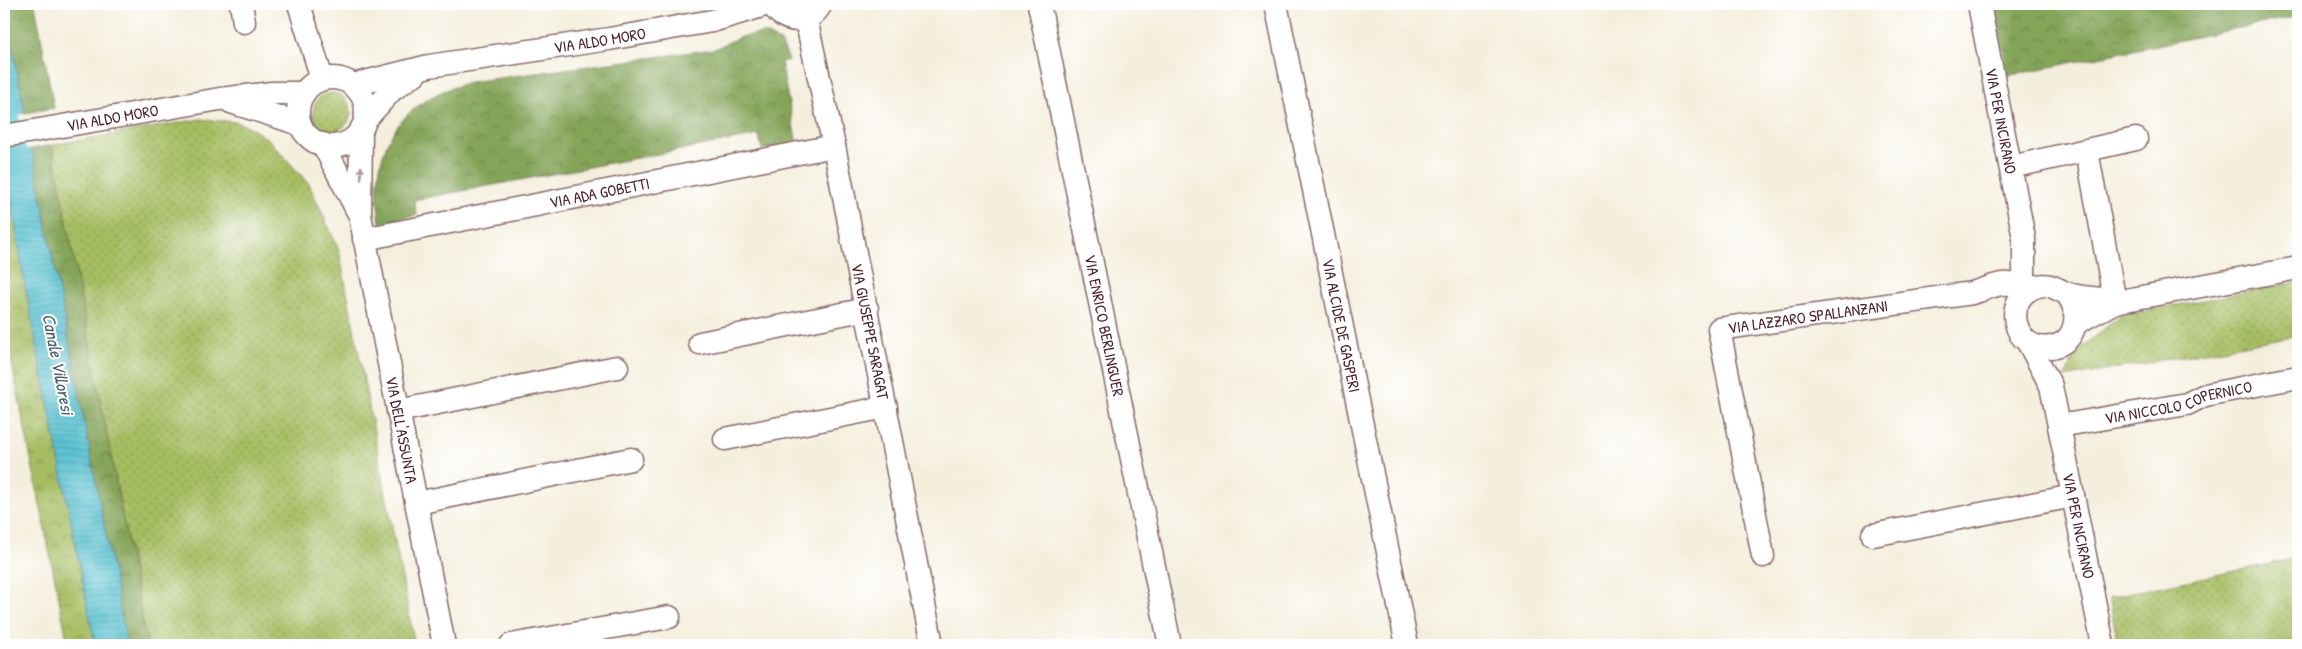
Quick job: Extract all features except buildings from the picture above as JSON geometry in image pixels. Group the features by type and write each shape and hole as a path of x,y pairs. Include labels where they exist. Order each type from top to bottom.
{"street":[{"path":"299,4 322,79"},
{"name":"VIA ALDO MORO","path":"353,85 429,66 618,38 712,21 768,4"},
{"path":"772,4 782,16 789,20 813,11"},
{"name":"VIA ENRICO BERLINGUER","path":"1039,4 1170,645"},
{"name":"VIA ALCIDE DE GASPERI","path":"1276,4 1407,645"},
{"name":"VIA PER INCIRANO","path":"1979,4 2024,238 2023,273 2028,290"},
{"name":"VIA GIUSEPPE SARAGAT","path":"813,11 834,146 932,645"},
{"name":"VIA ALDO MORO","path":"363,125 392,90 429,66"},
{"path":"322,79 343,80 353,85 361,94 366,107 363,125 354,138 344,144 333,146 313,140 300,124 299,108 304,93 322,79"},
{"name":"VIA ALDO MORO","path":"4,136 220,99 272,93 304,93"},
{"name":"VIA ALDO MORO","path":"220,99 300,124"},
{"name":"VIA DELL'ASSUNTA","path":"363,125 360,215 444,645"},
{"path":"2011,167 2089,154 2136,139"},
{"name":"VIA DELL'ASSUNTA","path":"323,144 360,215"},
{"name":"VIA ADA GOBETTI","path":"364,239 834,146"},
{"path":"2089,154 2115,302"},
{"name":"VIA PER INCIRANO","path":"2024,238 2043,273 2062,291"},
{"path":"2115,302 2062,291 2047,285 2028,290 2018,301 2014,316 2021,336 2029,344 2051,347 2062,343 2073,329 2115,302 2298,268"},
{"name":"VIA LAZZARO SPALLANZANI","path":"1763,556 1719,329 1976,292 1994,284 2015,284 2028,290"},
{"path":"2062,291 2073,302 2076,312 2073,329"},
{"name":"VIA LAZZARO SPALLANZANI","path":"1976,292 1990,295 2000,300 2014,316"},
{"path":"700,343 867,309"},
{"name":"VIA PER INCIRANO","path":"2051,386 2058,360 2073,329"},
{"name":"VIA PER INCIRANO","path":"2029,344 2051,386 2102,645"},
{"path":"398,411 617,367"},
{"name":"VIA NICCOLO COPERNICO","path":"2059,426 2187,404 2205,395 2298,378"},
{"path":"725,439 886,407"},
{"path":"417,503 631,459"},
{"path":"1873,535 2073,496"},
{"path":"511,645 669,617"}],"green space":[{"path":"4,4 35,4 54,108 25,113"},
{"path":"1995,4 2298,4 2298,16 2007,76"},
{"path":"764,33 781,42 789,60 781,62 797,144 762,150 759,135 414,200 417,215 380,223 378,184 380,166 392,134 402,120 416,107 437,94 469,82 714,49 740,37"},
{"path":"332,93 346,98 351,112 346,126 332,131 318,126 313,112 318,98"},
{"path":"200,119 236,122 250,127 268,139 309,184 339,250 415,645 147,645 52,145"},
{"path":"52,145 147,645 127,645 32,149"},
{"path":"4,156 24,279 95,645 68,645 4,324"},
{"path":"2298,282 2298,335 2065,378 2074,355 2119,316"},
{"path":"2298,558 2298,645 2118,645 2109,597"}],"water":[{"path":"4,5 25,113 4,117"},
{"path":"32,149 127,645 95,645 24,279 4,154"}],"waterway":[{"name":"Canale Villoresi","path":"4,84 21,175"}]}
